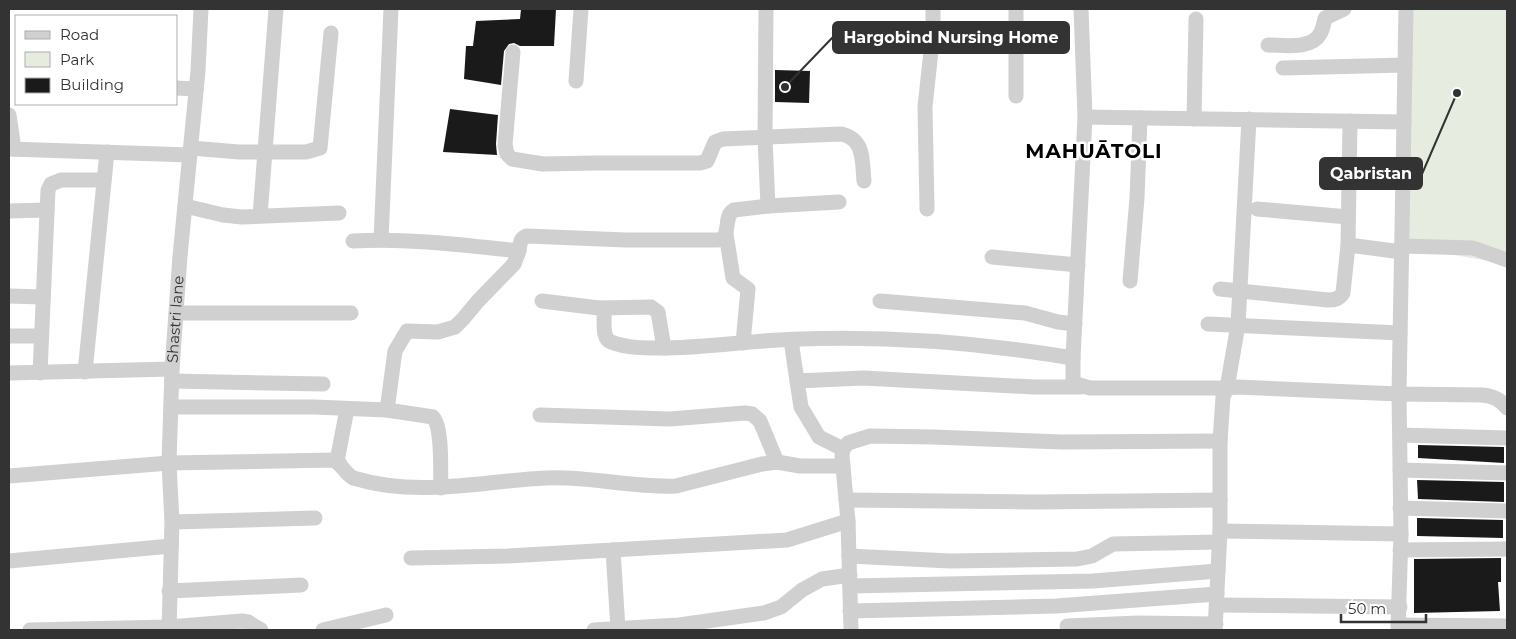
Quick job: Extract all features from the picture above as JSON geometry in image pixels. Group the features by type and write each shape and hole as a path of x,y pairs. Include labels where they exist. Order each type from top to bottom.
{"street":[{"name":"Shastri lane","path":"169,629 172,522 169,463 170,407 201,9"},
{"path":"260,216 276,9"},
{"path":"381,240 391,9"},
{"path":"576,80 581,9"},
{"path":"766,9 765,138 768,206"},
{"path":"928,209 925,108 933,9"},
{"path":"1016,9 1016,96"},
{"path":"1081,9 1085,116 1073,358 1073,378 1076,384 1081,387"},
{"path":"1268,45 1309,43 1321,33 1325,18 1344,9"},
{"path":"1406,9 1399,394 1400,607 1398,628 1507,626"},
{"path":"1194,119 1196,19"},
{"path":"9,116 11,149 107,152 306,152 320,148 331,33"},
{"path":"512,52 505,145 507,154 512,159 543,164 700,163 707,161 715,142 723,139 831,134 849,136 855,140 859,146 864,181"},
{"path":"1283,68 1405,65"},
{"path":"178,88 196,89"},
{"path":"1085,116 1404,122"},
{"path":"1130,281 1137,198 1140,118"},
{"path":"1067,626 1138,623 1216,627 1220,536 1220,442 1223,397 1227,388 1237,326 1249,119"},
{"path":"1220,289 1335,300 1340,298 1343,293 1348,245 1350,121"},
{"path":"85,372 107,152"},
{"path":"40,373 48,190 51,184 56,181 104,180"},
{"path":"743,343 748,289 733,278 726,234 730,213 734,210 768,206 839,202"},
{"path":"185,206 224,215 260,216 339,213"},
{"path":"9,211 46,210"},
{"path":"1257,210 1348,217"},
{"path":"387,410 395,351 407,331 438,332 456,326 514,264 520,240 527,236 626,240 717,240 722,239 726,234"},
{"path":"353,241 428,241 518,251"},
{"path":"1348,245 1402,249 1473,248 1507,260"},
{"path":"992,257 1078,264"},
{"path":"9,296 43,297"},
{"path":"542,301 599,308 651,307 658,312 664,348"},
{"path":"880,302 1025,313 1058,322 1075,324"},
{"path":"599,308 604,311 604,332 609,342 643,348 791,340 953,342 1073,358"},
{"path":"176,313 352,313"},
{"path":"1208,324 1400,333"},
{"path":"9,336 41,336"},
{"path":"791,340 801,408 819,437 843,449"},
{"path":"9,373 85,372 172,375 323,384"},
{"path":"797,381 863,378 1034,387 1237,387 1399,394 1482,394 1493,396 1502,401 1507,408"},
{"path":"170,407 347,408 387,410 433,417 437,422 441,488"},
{"path":"347,408 337,461 347,474 353,478 400,487 441,488 547,478 676,486 762,464 777,462 800,466 843,466"},
{"path":"540,415 670,419 752,414 760,421 777,462"},
{"path":"1400,435 1507,438"},
{"path":"851,630 848,521 843,466 843,449 848,443 870,436 1062,442 1220,442"},
{"path":"9,476 169,463 334,460 340,464"},
{"path":"1400,470 1507,473"},
{"path":"846,500 1036,502 1220,500"},
{"path":"1400,508 1507,511"},
{"path":"172,522 315,518"},
{"path":"411,558 508,556 786,540 848,521"},
{"path":"849,556 950,561 1077,559 1092,556 1113,544 1220,536 1400,534"},
{"path":"9,561 171,546"},
{"path":"1400,550 1507,549"},
{"path":"614,550 618,629"},
{"path":"594,630 679,625 764,613 781,607 802,590 822,579 1094,581 1218,571"},
{"path":"169,592 301,585"},
{"path":"850,610 1056,606 1217,600 1400,607"},
{"path":"323,630 386,615"},
{"path":"30,630 169,629 242,621 248,622 261,630"}],"green space":[{"path":"1410,9 1507,9 1507,264 1402,246"}],"building":[{"path":"521,9 556,9 554,46 520,46 514,43 509,44 504,51 501,85 464,79 466,46 473,46 476,21 520,19"},
{"path":"775,70 810,71 809,103 775,102"},
{"path":"450,109 498,115 497,155 443,152"},
{"path":"1418,445 1504,447 1504,463 1418,458"},
{"path":"1417,480 1504,482 1504,502 1418,499"},
{"path":"1417,518 1503,520 1503,538 1417,536"},
{"path":"1501,558 1501,582 1498,582 1500,611 1414,613 1414,559"}],"place":[{"name":"Hargobind Nursing Home","path":"785,87"},
{"name":"Qabristan","path":"1457,93"}],"district":[{"name":"MAHUĀTOLI","path":"1094,151"}]}
